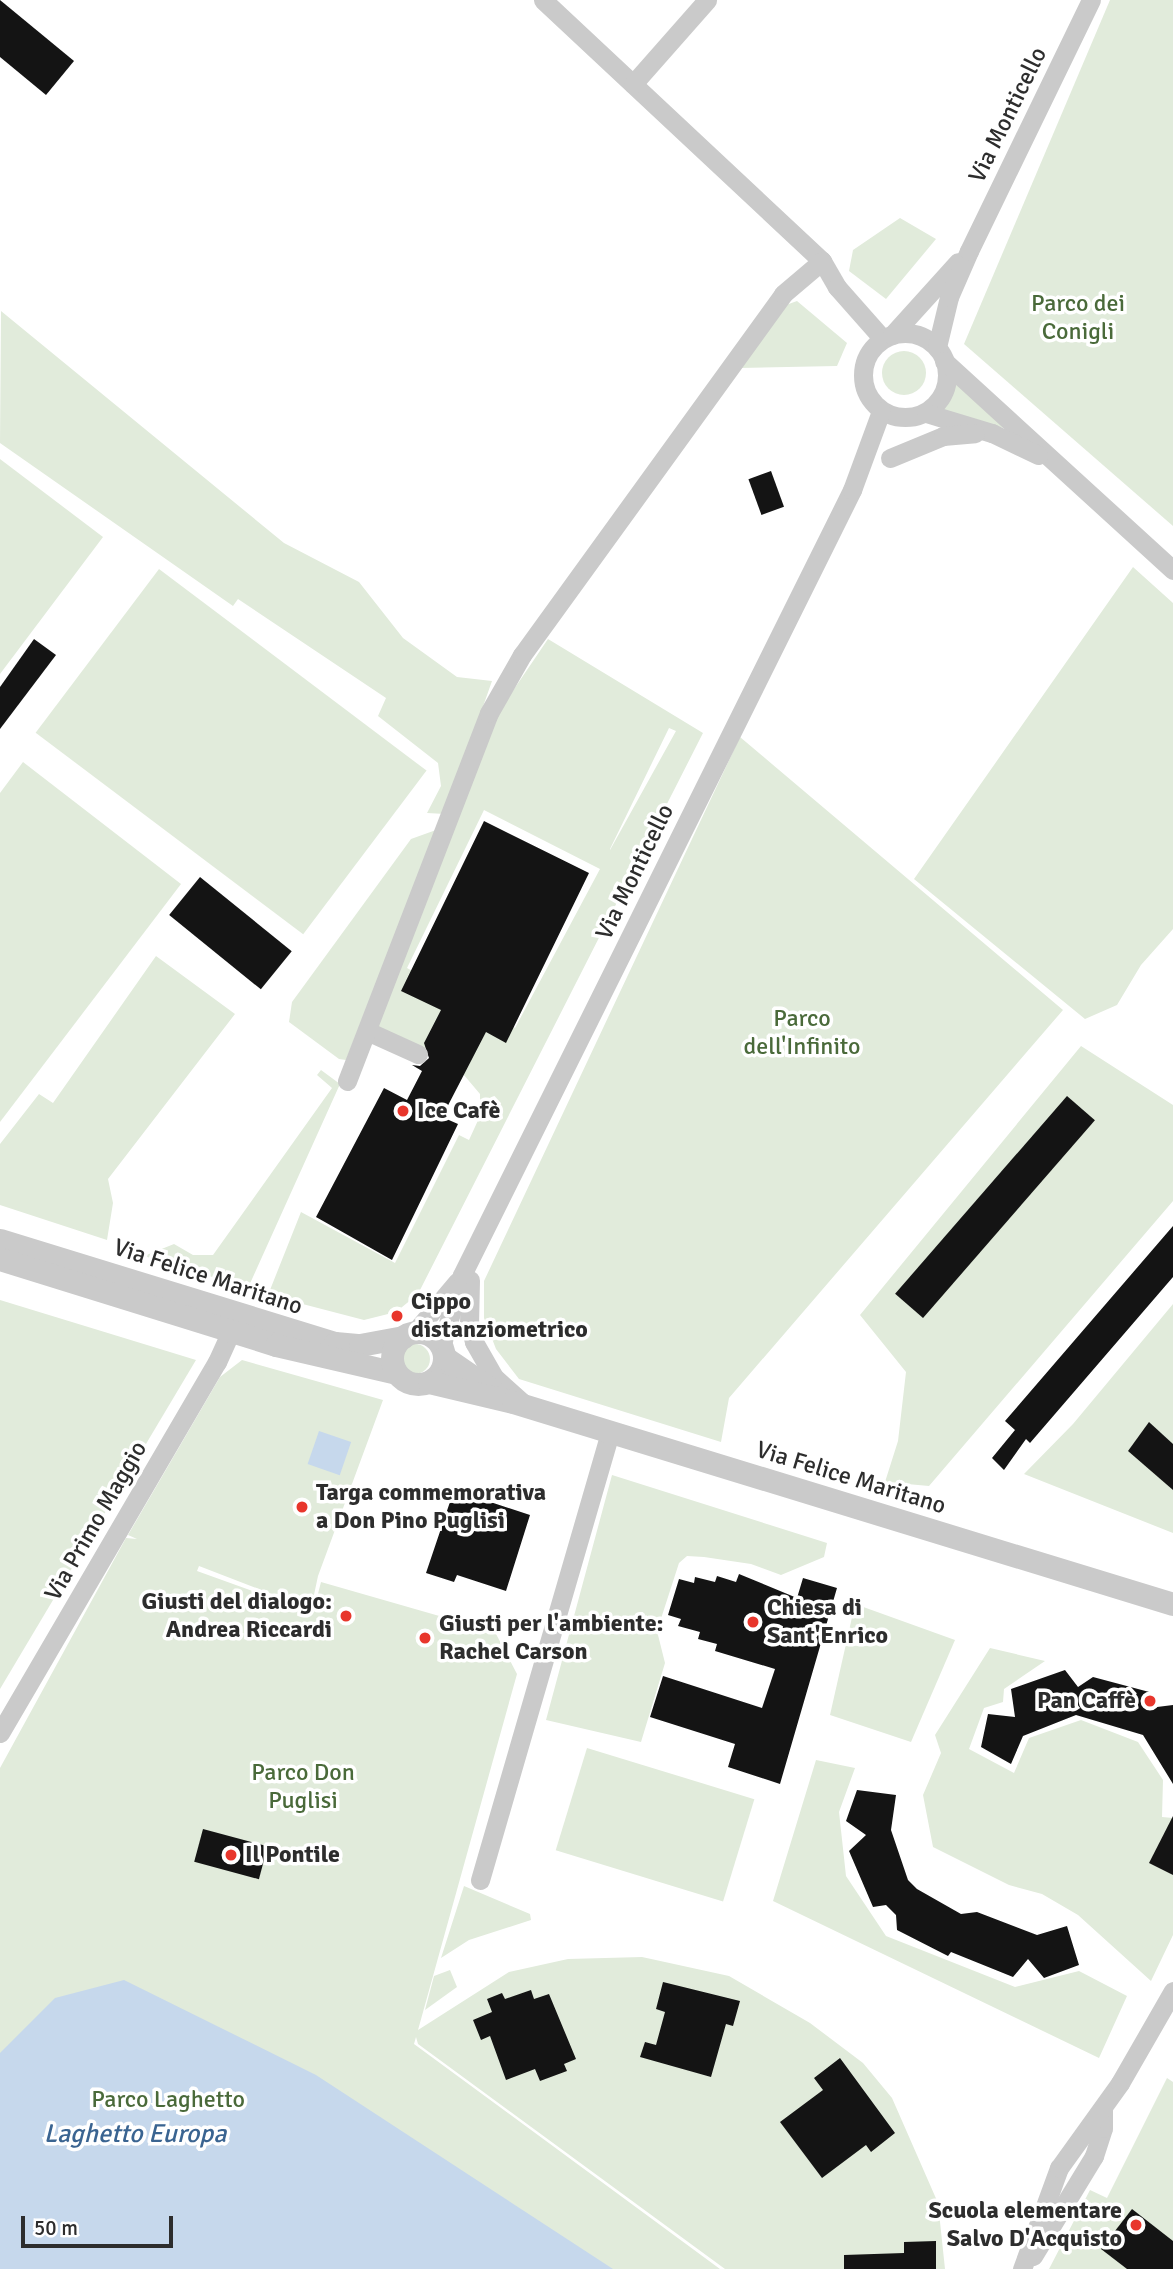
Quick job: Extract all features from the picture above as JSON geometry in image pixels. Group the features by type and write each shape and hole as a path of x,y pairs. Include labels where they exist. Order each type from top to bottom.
{"street":[{"path":"543,0 821,261 837,287 887,337"},
{"path":"633,84 707,0"},
{"name":"Via Monticello","path":"941,354 949,297 968,251 1091,0"},
{"name":"Via Monticello","path":"887,337 968,251"},
{"path":"347,1081 489,713 522,655 783,294 821,261"},
{"path":"1057,466 992,433 923,414 906,418 881,411 863,386 863,365 869,350 887,337 916,334 941,354 1057,466 1173,569"},
{"path":"923,414 946,385 941,354"},
{"name":"Via Monticello","path":"442,1352 462,1275 852,490 881,411"},
{"name":"Via Monticello","path":"852,490 890,458 923,414"},
{"path":"890,458 943,436 992,433"},
{"path":"367,1031 418,1054"},
{"path":"492,1215 470,1279 469,1324 494,1377 521,1404"},
{"name":"Via Felice Maritano","path":"0,1240 235,1324 348,1346 408,1335"},
{"name":"Via Felice Maritano","path":"0,1259 235,1324 396,1373"},
{"name":"Via Monticello","path":"408,1335 462,1275"},
{"name":"Via Primo Maggio","path":"0,1734 235,1324"},
{"path":"408,1335 434,1338 442,1352 442,1368 429,1382 411,1383 396,1373 392,1360 408,1335"},
{"name":"Via Felice Maritano","path":"442,1352 521,1404"},
{"name":"Via Felice Maritano","path":"429,1382 521,1404 1173,1604"},
{"path":"480,1880 610,1432"},
{"path":"1024,2269 1094,2156 1103,2128 1103,2108 1171,2001"}],"green space":[{"name":"Parco dei Conigli","path":"1110,0 1173,0 1173,526 964,344"},
{"path":"900,218 936,239 886,299 849,271 853,250"},
{"path":"797,301 847,343 837,366 739,368 786,305"},
{"path":"1,311 284,543 359,582 403,638 457,677 492,681 445,814 427,813 441,786 438,763 378,716 386,698 238,599 233,606 0,443"},
{"path":"904,351 920,357 926,373 920,389 904,395 888,389 882,373 888,357"},
{"path":"953,381 1011,430 940,411"},
{"path":"0,459 103,537 0,674"},
{"path":"1133,567 1173,603 1173,929 1141,965 1117,1005 1085,1019 914,879"},
{"path":"159,569 427,771 303,934 36,733"},
{"path":"548,639 703,733 418,1294 396,1312 364,1320 268,1295 301,1212 395,1263 459,1135 469,1140 480,1116 480,1094 458,1068 372,1028 493,720","holes":["669,728 676,731 610,850 610,849","484,810 600,869 515,1028 407,968"]},
{"name":"Parco dell'Infinito","path":"740,737 1063,1010 729,1398 721,1442 519,1379 496,1349 484,1318 484,1281"},
{"path":"23,762 181,884 0,1122 0,793"},
{"path":"436,830 346,1060 339,1059 289,1022 292,1002 411,839"},
{"path":"156,956 235,1014 108,1179 113,1203 107,1240 0,1205 0,1144 39,1094 53,1103"},
{"path":"1081,1046 1173,1105 1173,1201 929,1486 885,1482 898,1441 906,1372 860,1315"},
{"path":"321,1070 340,1084 248,1288 144,1256 174,1244 193,1255 213,1255 332,1088 317,1075"},
{"path":"0,1300 196,1360 0,1689"},
{"path":"1173,1304 1173,1533 1024,1474 1073,1424"},
{"path":"415,1344 425,1349 430,1359 425,1369 415,1374 405,1369 400,1359 405,1349"},
{"path":"242,1360 383,1400 318,1576 311,1609 199,1566 197,1571 313,1613 321,1582 495,1632 517,1674 418,2030 509,1972 568,1959 642,1957 729,1976 810,2023 863,2063 892,2098 938,2203 945,2269 725,2269 418,2044 416,2037 414,2044 720,2269 0,2269 0,1768 126,1538 137,1539 128,1535 220,1377"},
{"path":"612,1475 827,1543 824,1557 781,1575 751,1564 704,1557 687,1556 679,1563 657,1631 665,1663 641,1742 546,1720"},
{"path":"855,1604 955,1640 911,1742 830,1715"},
{"path":"990,1648 1045,1661 1004,1689 1003,1702 984,1708 969,1749 1014,1773 1029,1738 1081,1720 1138,1742 1163,1780 1162,1817 1173,1818 1173,1935 1151,1981 1078,1915 1042,1894 1009,1885 933,1847 923,1795 941,1753 935,1735"},
{"path":"587,1748 754,1799 723,1901 556,1850"},
{"path":"816,1760 855,1768 839,1812 846,1876 886,1936 1015,1987 1079,1971 1127,1996 1099,2058 773,1901"},
{"path":"464,1886 530,1914 531,1920 469,1940 441,1958"},
{"path":"450,1970 457,1987 425,2010 434,1976"},
{"path":"1167,2078 1173,2082 1173,2269 1049,2269 1090,2190 1107,2198"}],"water":[{"path":"319,1431 351,1442 340,1475 308,1464"},
{"name":"Laghetto Europa","path":"124,1980 316,2075 613,2269 0,2269 0,2053 55,1998"}],"building":[{"path":"0,0 74,61 46,95 0,57"},
{"path":"771,471 784,507 761,515 748,479"},
{"path":"34,639 56,655 0,729 0,687"},
{"path":"484,821 589,873 506,1043 486,1032 442,1117 458,1124 392,1260 316,1217 384,1088 407,1100 422,1071 412,1065 420,1066 429,1058 424,1043 441,1010 401,991"},
{"path":"200,877 292,951 261,989 169,915"},
{"path":"1067,1096 1095,1120 923,1318 895,1294"},
{"path":"1173,1226 1173,1277 1030,1443 1026,1439 1004,1470 992,1458 1015,1430 1005,1421"},
{"path":"1149,1422 1173,1444 1173,1490 1128,1451"},
{"path":"454,1490 530,1515 506,1591 457,1575 454,1582 426,1573"},
{"path":"739,1574 797,1598 803,1578 837,1588 780,1784 728,1767 735,1744 650,1717 663,1676 762,1708 775,1669 715,1651 717,1644 698,1639 700,1632 678,1626 681,1619 668,1615 679,1579 694,1583 695,1577 715,1582 717,1576 736,1582"},
{"path":"1065,1670 1078,1687 1093,1677 1153,1693 1157,1707 1173,1705 1173,1784 1143,1735 1076,1715 1023,1736 1011,1764 981,1747 988,1714 1015,1717 1011,1689"},
{"path":"857,1790 896,1795 891,1830 908,1880 917,1889 961,1914 977,1912 1037,1935 1067,1926 1079,1965 1044,1978 1028,1959 1013,1977 951,1952 948,1956 897,1930 896,1915 886,1905 873,1907 849,1851 866,1835 846,1821"},
{"path":"1173,1816 1173,1875 1149,1863"},
{"name":"Il Pontile","path":"203,1829 268,1846 259,1879 194,1862"},
{"path":"663,1982 740,2001 733,2026 726,2024 711,2077 640,2057 645,2042 656,2045 665,2012 656,2009"},
{"path":"531,1990 534,1999 549,1994 576,2059 564,2064 567,2071 540,2081 535,2069 506,2080 490,2036 481,2040 473,2020 492,2012 487,1999 502,1993 505,1999"},
{"path":"840,2058 895,2133 871,2152 866,2145 822,2178 780,2122 823,2090 814,2078"},
{"name":"Scuola elementare Salvo D'Acquisto","path":"1132,2209 1173,2241 1173,2269 1127,2269 1101,2249"},
{"path":"936,2241 936,2269 844,2269 844,2255 904,2253 904,2242"}],"place":[{"name":"Ice Cafè","path":"403,1111"},
{"name":"Cippo distanziometrico","path":"397,1316"},
{"name":"Targa commemorativa a Don Pino Puglisi","path":"302,1507"},
{"name":"Giusti del dialogo: Andrea Riccardi","path":"346,1616"},
{"name":"Chiesa di Sant'Enrico","path":"753,1622"},
{"name":"Giusti per l'ambiente: Rachel Carson","path":"425,1638"},
{"name":"Pan Caffè","path":"1150,1701"},
{"name":"Il Pontile","path":"231,1855"},
{"name":"Scuola elementare Salvo D'Acquisto","path":"1136,2225"}],"park label":[{"name":"Parco Don Puglisi","path":"303,1787"},
{"name":"Parco Laghetto","path":"168,2100"}]}
